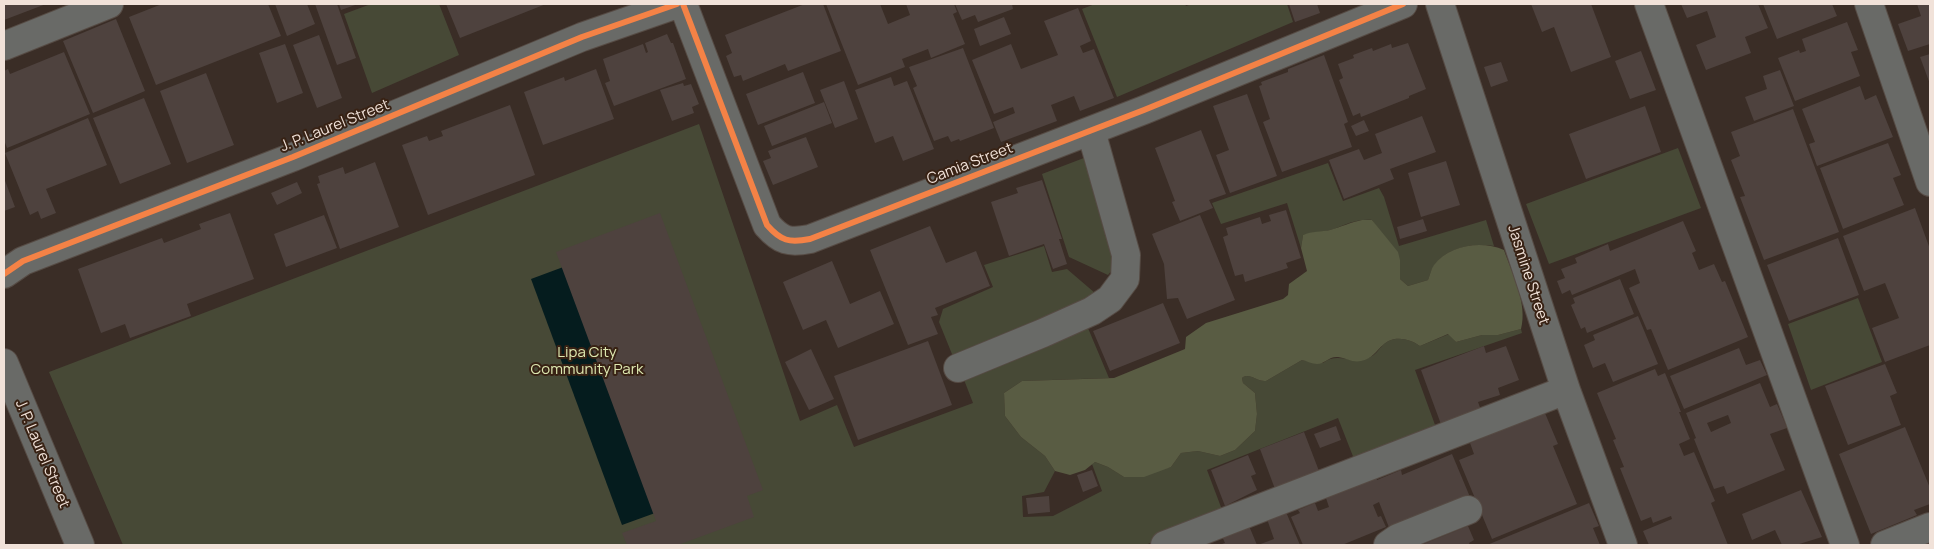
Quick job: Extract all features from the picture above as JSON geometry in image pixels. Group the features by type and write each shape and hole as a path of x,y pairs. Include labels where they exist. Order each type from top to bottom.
{"street":[{"path":"4,46 109,4"},
{"name":"J. P. Laurel Street","path":"4,274 23,261 293,157 582,37 677,4"},
{"name":"Camia Street","path":"683,4 767,225 785,240 797,241 810,239 1091,131 1403,4"},
{"name":"Jasmine Street","path":"1440,4 1566,390 1623,545"},
{"path":"1649,4 1845,545"},
{"path":"1869,4 1930,182"},
{"path":"958,368 1043,333 1092,310 1110,298 1125,279 1126,255 1091,131"},
{"name":"J. P. Laurel Street","path":"4,363 80,545"},
{"path":"1165,545 1566,390"},
{"path":"1388,545 1398,538 1468,510"},
{"path":"1885,545 1930,527"}],"green space":[{"path":"371,4 439,4 459,55 372,93 344,14"},
{"path":"1095,4 1185,4 1186,6 1192,4 1287,4 1293,22 1117,97 1082,9"},
{"name":"Lipa City Community Park","path":"699,124 800,421 837,405 854,447 973,403 961,372 1085,321 1109,378 1022,381 1004,393 1005,416 1021,437 1045,456 1055,471 1044,492 1022,496 1023,517 1053,516 1102,491 1092,464 1095,462 1108,467 1124,477 1171,467 1181,453 1198,451 1220,456 1235,450 1255,431 1257,414 1255,393 1243,383 1242,378 1245,376 1266,381 1302,360 1323,363 1334,358 1362,360 1373,356 1387,342 1396,339 1411,341 1420,346 1449,334 1456,342 1482,335 1498,335 1521,329 1522,333 1415,370 1438,433 1356,464 1338,418 1207,470 1224,515 1145,545 123,545 49,372"},
{"path":"1678,148 1701,208 1549,264 1526,204"},
{"path":"1089,156 1117,253 1113,269 1108,275 1069,257 1042,174"},
{"path":"1328,163 1343,201 1379,188 1384,197 1399,246 1486,220 1494,246 1470,246 1446,254 1433,268 1428,280 1408,286 1400,279 1400,261 1372,220 1357,221 1330,230 1303,235 1301,248 1287,203 1221,224 1212,203"},
{"path":"1362,220 1372,220 1398,252 1400,279 1408,286 1428,280 1431,270 1440,258 1457,249 1466,246 1486,245 1504,250 1521,299 1523,319 1521,329 1498,335 1482,335 1456,342 1448,334 1420,346 1411,341 1396,339 1387,342 1371,357 1361,361 1335,357 1322,363 1313,364 1302,360 1266,381 1245,376 1242,378 1243,383 1255,393 1257,414 1255,431 1235,450 1220,456 1198,451 1181,453 1171,467 1144,477 1124,477 1108,467 1095,462 1085,470 1070,475 1055,471 1045,456 1021,437 1005,416 1004,393 1022,381 1114,378 1185,349 1186,337 1206,323 1283,299 1288,295 1289,284 1307,271 1301,248 1303,235 1330,230"},
{"path":"1044,246 1052,272 1067,269 1095,293 1089,300 956,364 939,322 943,309 993,287 984,265"},
{"path":"1858,298 1882,362 1811,390 1788,324"}],"water":[{"path":"644,237 735,484 622,525 531,279"}],"building":[{"path":"4,4 46,4 4,20"},
{"path":"162,4 268,4 281,36 156,85 129,17"},
{"path":"275,4 307,4 315,24 287,36"},
{"path":"315,4 337,4 356,58 337,65"},
{"path":"339,4 358,4 341,10"},
{"path":"446,4 546,4 460,38"},
{"path":"805,4 823,4 841,51 788,71 785,64 743,81 741,75 734,77 726,56 732,53 725,35"},
{"path":"826,4 880,4 888,24 910,15 906,4 954,4 957,12 953,14 965,44 931,58 928,49 902,59 905,67 858,85"},
{"path":"955,4 1012,4 1013,9 978,22 975,15 962,20"},
{"path":"1289,4 1317,4 1320,13 1295,22"},
{"path":"1531,4 1591,4 1611,57 1571,72 1554,27 1542,32"},
{"path":"1681,4 1758,4 1768,28 1745,37 1751,53 1706,70 1696,45 1716,37 1707,11 1687,18"},
{"path":"1763,4 1832,4 1837,16 1777,39"},
{"path":"1917,4 1930,4 1930,44 1908,51 1898,24 1921,16"},
{"path":"1078,8 1091,41 1080,46 1083,53 1094,49 1114,98 1080,111 1074,96 1051,105 1057,121 1001,142 993,122 1015,113 1013,107 994,114 972,60 1011,44 1021,69 1058,55 1044,21"},
{"path":"1004,17 1011,34 980,46 974,29"},
{"path":"116,19 145,91 93,113 63,41"},
{"path":"1847,22 1858,50 1851,52 1860,76 1795,101 1778,58 1799,50 1800,53 1806,51 1802,39"},
{"path":"667,34 671,43 673,43 686,79 614,106 605,83 610,81 603,59 643,44 646,53 648,52 645,43"},
{"path":"319,35 342,98 317,108 293,45"},
{"path":"1408,43 1426,89 1409,96 1409,98 1361,117 1360,113 1353,116 1339,80 1343,78 1338,64 1354,58 1353,55 1372,48 1373,51 1391,44 1392,48"},
{"path":"285,44 303,93 277,103 259,53"},
{"path":"963,48 994,128 960,141 959,139 951,142 948,136 934,141 913,88 917,86 909,67"},
{"path":"1641,51 1656,90 1630,99 1615,61"},
{"path":"64,52 90,114 7,148 4,140 4,71 8,69 10,74"},
{"path":"1930,54 1930,84 1920,57"},
{"path":"1324,55 1348,122 1344,124 1352,147 1282,172 1263,122 1270,119 1259,86 1262,85 1261,82 1288,72 1288,69"},
{"path":"1501,62 1508,81 1491,87 1484,67"},
{"path":"596,69 614,119 543,145 524,92 564,77 565,81"},
{"path":"1780,70 1794,106 1754,121 1745,97 1767,89 1763,76"},
{"path":"803,72 815,103 758,125 746,94"},
{"path":"206,73 234,145 187,163 160,91"},
{"path":"891,77 894,86 907,81 934,149 903,161 893,136 875,143 855,90"},
{"path":"844,81 858,119 835,128 820,90"},
{"path":"683,83 684,86 691,84 699,104 692,107 694,113 672,121 660,90"},
{"path":"1860,86 1865,100 1876,95 1893,137 1817,166 1809,144 1815,142 1802,109"},
{"path":"1247,94 1277,176 1230,193 1216,155 1229,150 1213,106"},
{"path":"144,98 171,164 120,184 93,118"},
{"path":"824,102 832,123 772,146 764,126"},
{"path":"510,105 535,175 428,215 402,145 427,136 429,141 443,136 441,131"},
{"path":"1645,106 1661,152 1586,179 1569,134"},
{"path":"1793,109 1839,232 1764,260 1740,197 1745,196 1731,160 1740,156 1731,132"},
{"path":"1422,116 1436,152 1390,169 1394,179 1344,199 1329,160 1359,149 1364,160 1382,153 1375,134"},
{"path":"88,118 107,165 46,189 56,213 41,219 38,211 30,215 5,153"},
{"path":"1364,120 1369,131 1356,136 1351,126"},
{"path":"1201,130 1226,194 1209,200 1213,208 1180,221 1172,202 1175,201 1155,148"},
{"path":"806,137 818,167 773,185 763,161 771,158 768,151"},
{"path":"1888,143 1901,175 1893,178 1904,205 1843,229 1820,168"},
{"path":"1446,161 1460,205 1421,217 1408,173"},
{"path":"375,162 399,227 340,249 317,184 320,183 318,176 343,167 345,174"},
{"path":"4,178 15,207 4,211"},
{"path":"1042,180 1062,239 1059,239 1067,264 1053,269 1044,244 1009,256 991,202 1018,193 1016,188"},
{"path":"297,182 302,193 277,205 271,193"},
{"path":"1915,208 1930,249 1930,345 1885,362 1872,328 1899,318 1885,283 1864,291 1843,236"},
{"path":"1286,210 1301,258 1286,263 1288,268 1245,282 1243,274 1235,276 1223,237 1228,235 1226,228 1260,217 1262,224 1271,221 1269,215"},
{"path":"230,213 254,279 187,304 191,316 130,338 125,324 101,333 78,269 162,238 164,243 201,229 199,224"},
{"path":"660,213 763,490 747,496 754,517 678,545 627,545 622,533 656,521 556,252"},
{"path":"324,215 337,248 286,267 274,234"},
{"path":"1200,215 1235,300 1187,319 1178,298 1167,299 1164,264 1152,234"},
{"path":"1423,219 1427,231 1400,239 1397,227"},
{"path":"1683,221 1696,251 1692,253 1699,270 1714,264 1722,282 1725,281 1748,337 1668,370 1651,329 1647,330 1629,288 1640,283 1635,269 1572,295 1570,290 1562,294 1557,281 1565,278 1561,269 1577,263 1575,258 1608,244 1610,251"},
{"path":"930,226 946,263 976,251 990,286 935,308 938,315 931,317 938,334 908,345 870,250"},
{"path":"1838,238 1859,295 1789,321 1767,265"},
{"path":"832,261 850,304 880,291 894,324 838,348 826,320 803,330 783,282"},
{"path":"1620,279 1634,314 1587,333 1585,327 1581,329 1571,305 1575,303 1573,298"},
{"path":"1163,303 1180,343 1110,371 1093,331"},
{"path":"1638,316 1658,364 1613,382 1605,363 1593,368 1584,345 1595,340 1593,335"},
{"path":"928,341 952,405 858,440 834,376"},
{"path":"1484,346 1486,353 1506,346 1519,380 1498,388 1500,395 1478,402 1482,413 1442,427 1421,370"},
{"path":"1739,348 1746,365 1760,360 1767,375 1684,409 1670,376"},
{"path":"811,349 834,399 809,410 785,362"},
{"path":"1885,364 1897,393 1890,396 1901,425 1848,445 1825,386"},
{"path":"1655,369 1658,376 1665,373 1690,439 1679,444 1684,456 1694,452 1715,501 1711,503 1728,545 1649,545 1643,531 1672,519 1671,516 1653,523 1651,517 1641,521 1620,468 1624,467 1613,440 1616,439 1597,393"},
{"path":"1760,383 1770,407 1777,404 1787,428 1770,434 1785,470 1727,494 1724,486 1714,489 1686,413","holes":["1728,415 1731,423 1711,432 1707,423"]},
{"path":"1542,406 1558,444 1553,446 1577,504 1492,539 1459,460 1474,454 1470,443 1494,433 1492,426"},
{"path":"1336,426 1341,440 1320,448 1314,434"},
{"path":"1905,427 1930,488 1930,504 1914,510 1917,515 1871,534 1839,454"},
{"path":"1304,432 1319,471 1275,489 1260,449"},
{"path":"1452,454 1470,497 1390,530 1379,502 1373,505 1378,517 1381,516 1386,527 1342,545 1303,545 1291,517 1300,513 1298,510 1315,503 1318,511 1329,507 1325,495 1375,474 1377,480 1401,470 1402,475"},
{"path":"1248,455 1256,474 1251,476 1257,490 1225,506 1211,470"},
{"path":"1092,470 1098,486 1083,492 1077,475"},
{"path":"1801,490 1822,537 1796,545 1782,545 1775,530 1752,540 1742,514"},
{"path":"1049,496 1050,512 1028,514 1026,498"},
{"path":"1589,503 1599,526 1593,528 1600,545 1487,545"},
{"path":"1286,512 1300,545 1258,545 1274,539 1267,519"},
{"path":"1247,521 1257,545 1219,545 1225,543 1220,532"},
{"path":"1468,526 1474,540 1469,543 1470,545 1421,545"}],"cycle path":[{"path":"4,274 23,261 293,157 582,37 677,4"},
{"path":"683,4 767,225 781,238 791,241 810,239 1144,110 1403,4"}]}
